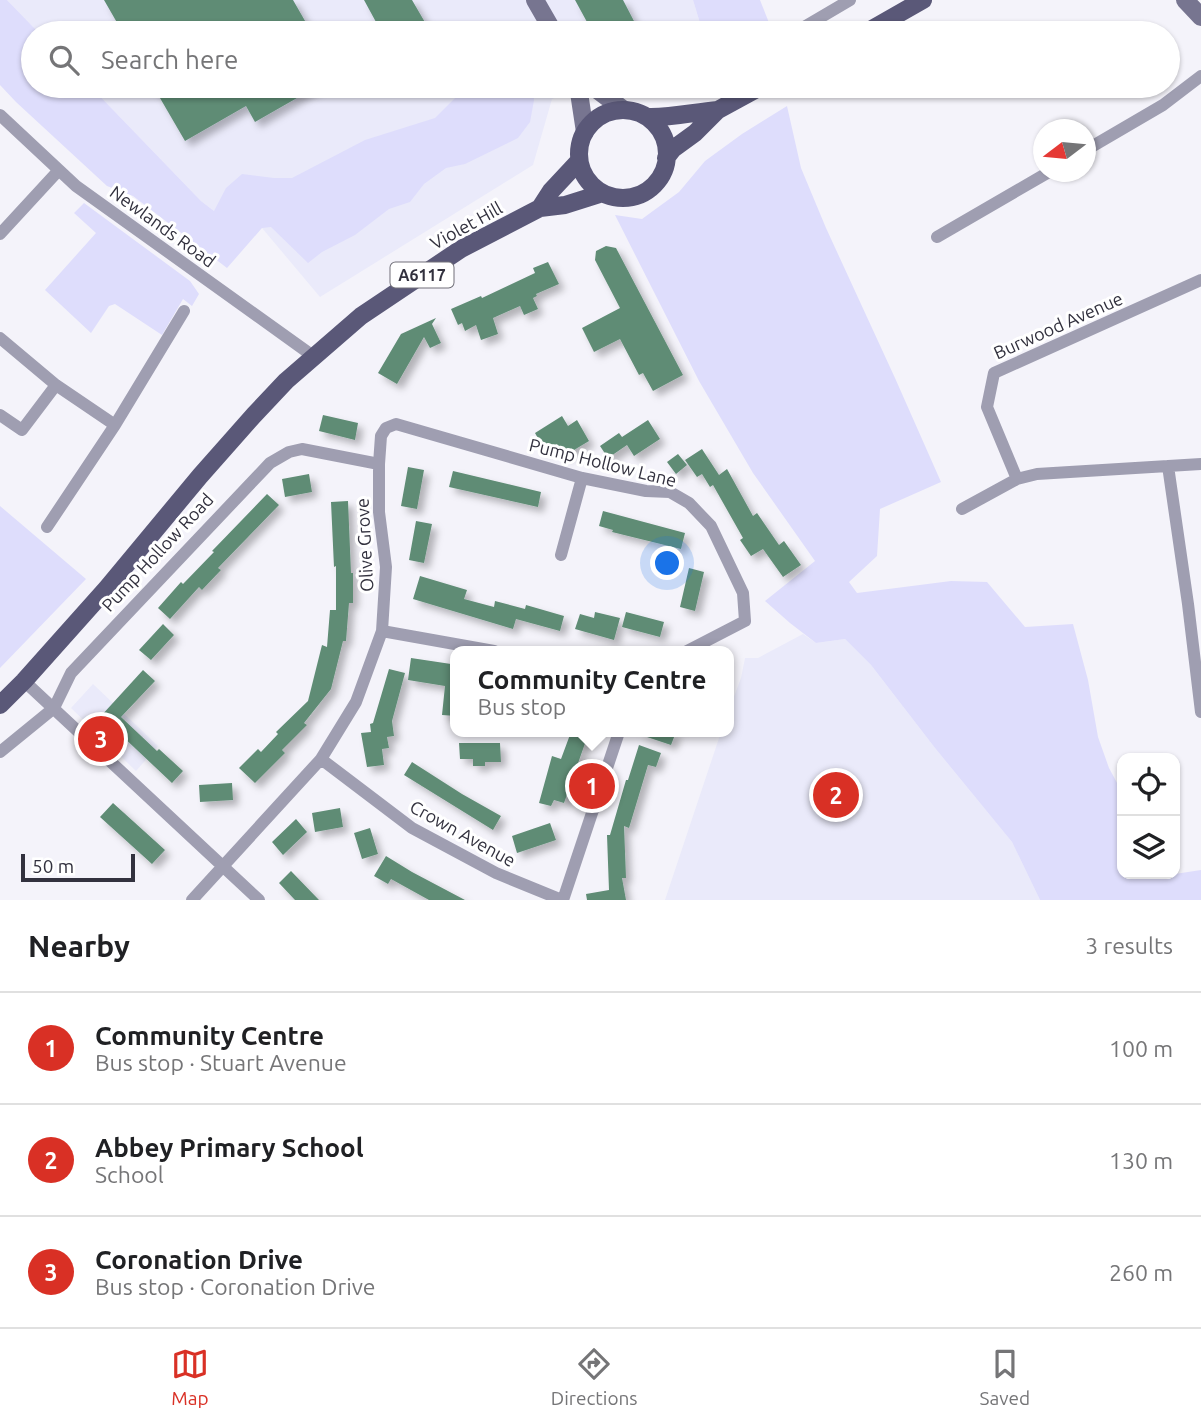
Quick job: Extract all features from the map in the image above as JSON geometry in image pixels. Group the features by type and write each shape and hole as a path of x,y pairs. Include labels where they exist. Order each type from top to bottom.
{"main road":[{"path":"886,21 923,0"},
{"name":"A6117","path":"603,193 626,197 649,189 663,170 666,158 673,149 695,133 718,110 740,98"},
{"path":"603,193 587,180 579,161 579,148 585,132 601,115 624,110"},
{"name":"A6117","path":"624,110 647,117 667,118 718,110"},
{"path":"647,117 662,135 666,158"},
{"name":"Violet Hill","path":"540,208 551,191 579,161"},
{"name":"Violet Hill","path":"313,356 360,316 461,249 540,208 565,205 603,193"},
{"name":"Pump Hollow Road","path":"0,705 107,588 254,415 313,356"}],"street":[{"path":"535,0 547,21"},
{"path":"814,21 850,0"},
{"path":"1185,0 1201,17"},
{"path":"1180,92 1201,76"},
{"path":"580,98 585,132"},
{"path":"606,98 624,110"},
{"path":"1096,144 1172,98"},
{"name":"Newlands Road","path":"0,115 76,186 313,356"},
{"path":"0,234 59,170"},
{"path":"937,237 1033,181"},
{"name":"Burwood Avenue","path":"1017,479 987,407 994,373 1201,280"},
{"path":"47,527 116,425 184,311"},
{"path":"1,342 56,385 116,425"},
{"path":"0,415 22,430 56,385"},
{"name":"Olive Grove","path":"192,900 321,759 356,702 382,631 386,568 379,512 381,436 386,428 396,424 433,435"},
{"name":"Pump Hollow Lane","path":"433,435 582,478 646,491 670,492 689,503 711,526 743,593 745,607 745,621 697,646"},
{"name":"Pump Hollow Road","path":"0,752 54,708 71,673 270,463 289,452 302,449 379,464"},
{"path":"962,509 1017,479 1038,474 1201,464"},
{"path":"1168,466 1201,712"},
{"path":"561,555 582,478"},
{"path":"382,631 466,646"},
{"path":"24,681 259,900"},
{"path":"563,900 617,737"},
{"name":"Crown Avenue","path":"321,759 412,828 496,873 563,900"}],"shaded area":[{"path":"0,0 7,0 27,21 21,21 21,98 102,98 201,201 214,211 226,188 242,174 292,178 365,140 435,118 455,98 534,100 530,122 518,138 465,164 446,168 424,184 410,202 389,209 355,235 322,252 308,263 271,227 262,228 227,268 133,196 107,186 0,85"},
{"path":"7,0 693,0 699,21 27,21"},
{"path":"693,0 760,0 768,21 699,21"},
{"path":"102,98 555,98 552,99 533,165 320,297 262,228 214,211 201,201"},
{"path":"787,106 801,168 941,482 880,509 877,556 849,582 857,593 951,581 987,582 1025,627 1073,624 1088,680 1098,737 1117,783 1117,879 1180,879 1180,873 1201,870 1201,900 1040,900 1012,842 871,665 845,639 816,643 765,601 815,561 753,473 699,381 615,215 642,219 679,192 705,161"},
{"path":"84,203 190,281 199,294 192,306 183,299 162,335 115,304 109,306 91,333 45,290 96,233 74,213"},
{"path":"0,506 86,579 0,668"},
{"path":"803,634 816,643 845,639 871,665 1012,842 1040,900 665,900 719,737 734,737 734,697 745,658 758,658"},
{"path":"93,684 158,746 136,771 71,708"}],"building":[{"path":"104,0 293,0 305,21 116,21"},
{"path":"364,0 412,0 424,21 375,21"},
{"path":"575,0 623,0 634,21 586,21"},
{"path":"160,98 297,98 255,122 246,106 185,141"},
{"path":"606,246 616,248 683,375 653,391 643,373 639,375 620,339 594,352 582,328 620,308 595,260 596,251"},
{"path":"548,262 559,284 536,294 533,298 538,309 524,315 520,306 493,318 498,334 481,340 476,325 465,331 462,323 458,325 451,309 481,296 482,298 535,273 533,268"},
{"path":"436,318 432,324 441,343 430,348 424,337 397,384 378,373 401,334"},
{"path":"323,415 358,423 355,440 319,431"},
{"path":"562,416 568,426 577,420 589,441 564,456 557,444 545,451 535,433"},
{"path":"648,420 660,439 634,456 627,445 608,458 600,446 619,433 622,437"},
{"path":"702,449 719,475 727,469 753,516 757,513 779,545 784,541 801,565 783,577 763,549 751,556 740,540 743,538 713,485 710,487 702,474 697,477 685,460"},
{"path":"678,454 687,465 676,474 667,462"},
{"path":"408,467 424,470 417,509 401,506"},
{"path":"453,471 541,492 538,507 449,487"},
{"path":"309,474 312,492 285,497 282,479"},
{"path":"267,494 279,505 218,568 221,570 202,590 199,587 170,619 158,608"},
{"path":"348,501 353,603 349,603 346,641 343,641 331,689 304,723 307,725 282,750 285,753 255,783 239,768 258,749 261,752 278,734 276,732 308,701 322,645 327,647 330,610 336,610 331,502"},
{"path":"603,511 685,533 681,549 612,532 613,530 599,526"},
{"path":"416,521 432,524 424,563 409,560"},
{"path":"689,568 704,572 695,611 680,607"},
{"path":"420,576 467,590 464,599 494,607 495,601 525,609 526,605 564,616 560,631 516,619 513,629 413,599"},
{"path":"595,612 620,618 614,640 575,629 580,614 594,618"},
{"path":"626,612 664,622 660,637 622,627"},
{"path":"163,624 174,635 151,660 139,650"},
{"path":"411,658 450,664 450,716 442,715 445,686 408,680"},
{"path":"389,669 405,673 392,721 394,736 387,737 389,748 382,749 384,765 367,767 361,733 371,732 370,724 373,723"},
{"path":"143,670 155,681 121,717 183,771 172,783 101,716"},
{"path":"569,737 587,737 564,803 554,800 551,806 539,803 552,756 561,759"},
{"path":"647,737 674,737 671,745"},
{"path":"459,743 500,743 501,762 485,762 485,766 473,766 473,759 460,759"},
{"path":"639,745 661,753 656,767 648,765 629,828 624,826 626,878 622,878 626,900 587,900 586,894 609,890 607,835 610,835"},
{"path":"412,762 501,816 493,830 404,775"},
{"path":"232,783 233,800 200,802 199,785"},
{"path":"113,803 165,850 152,864 100,817"},
{"path":"340,808 343,827 315,832 312,813"},
{"path":"296,819 307,832 283,855 272,842"},
{"path":"550,823 556,840 517,853 512,836"},
{"path":"370,828 378,854 362,859 354,833"},
{"path":"386,856 465,900 429,900 391,879 388,884 374,876"},
{"path":"291,871 319,900 295,900 279,883"}],"place":[{"name":"Coronation Drive","path":"101,739"},
{"name":"Community Centre","path":"592,786"},
{"name":"Abbey Primary School","path":"836,795"}]}
